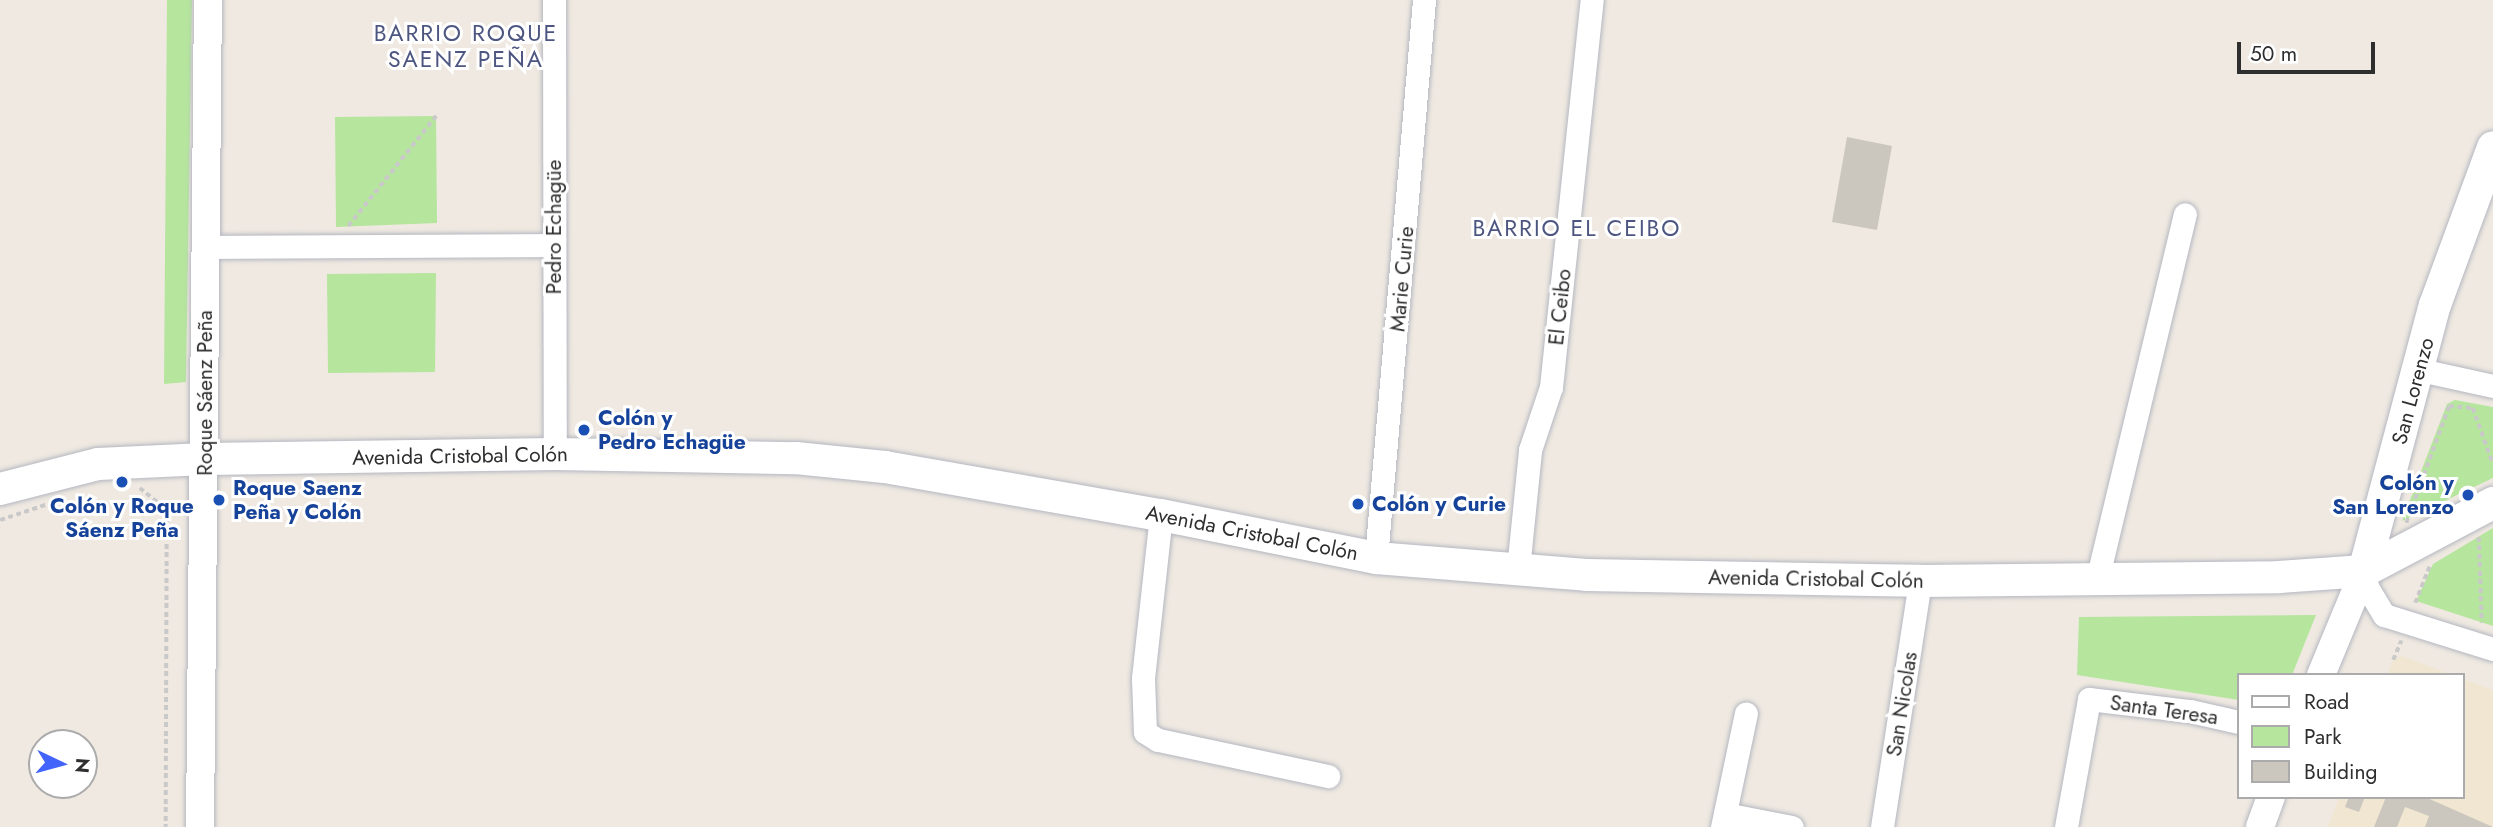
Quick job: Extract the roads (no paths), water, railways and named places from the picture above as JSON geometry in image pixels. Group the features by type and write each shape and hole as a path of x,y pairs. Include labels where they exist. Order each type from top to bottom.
{"main road":[{"name":"San Lorenzo","path":"2364,571 2420,370 2435,305 2493,147"},
{"name":"Avenida Cristobal Colón","path":"0,489 98,464 205,459 555,454 796,458 885,467 1161,514 1376,558 1586,575 1920,581 2097,580 2364,571 2488,517"}],"street":[{"name":"Roque Sáenz Peña","path":"200,827 208,0"},
{"name":"Pedro Echagüe","path":"554,0 555,454"},
{"name":"Marie Curie","path":"1376,558 1424,0"},
{"name":"El Ceibo","path":"1518,569 1530,450 1551,387 1592,0"},
{"path":"2097,580 2185,214"},
{"path":"205,247 554,244"},
{"path":"2420,370 2484,384"},
{"path":"1161,514 1142,689 1145,732 1158,740 1328,776"},
{"path":"2364,571 2367,587 2384,615 2493,649"},
{"name":"San Lorenzo","path":"2322,673 2364,571"},
{"name":"San Nicolas","path":"1882,827 1920,581"},
{"name":"Santa Teresa","path":"2066,827 2089,699 2190,711 2238,722"},
{"path":"1746,713 1723,820 1792,827"},
{"path":"2260,827 2270,799"}],"place":[{"name":"Colón y Pedro Echagüe","path":"584,430"},
{"name":"Colón y Roque Sáenz Peña","path":"122,482"},
{"name":"Colón y San Lorenzo","path":"2468,495"},
{"name":"Roque Saenz Peña y Colón","path":"219,500"},
{"name":"Colón y Curie","path":"1358,504"}],"district":[{"name":"BARRIO ROQUE SAENZ PEÑA","path":"466,46"},
{"name":"BARRIO EL CEIBO","path":"1577,228"}]}
